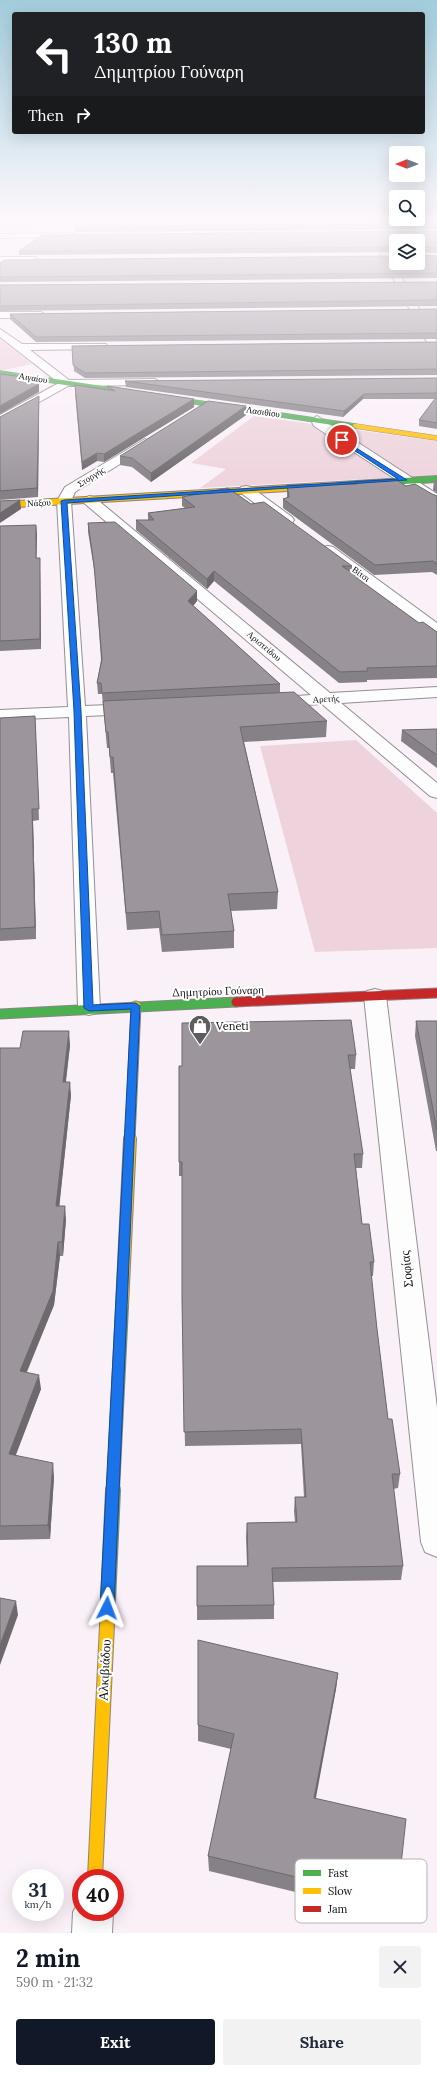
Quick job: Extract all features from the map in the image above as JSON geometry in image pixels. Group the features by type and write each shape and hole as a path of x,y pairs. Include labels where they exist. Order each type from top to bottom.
{"street":[{"path":"411,310 430,310"},
{"path":"411,310 435,346"},
{"path":"0,315 48,314"},
{"path":"0,332 66,383"},
{"path":"416,343 435,346"},
{"path":"20,347 115,346"},
{"path":"1,373 24,370 40,364"},
{"name":"Αιγαίου","path":"1,373 66,383"},
{"path":"0,420 66,383 169,382"},
{"name":"Λασιθίου","path":"66,383 437,438"},
{"path":"193,412 206,404"},
{"path":"316,420 318,424 437,500"},
{"name":"Στοργής","path":"64,501 70,490 154,437"},
{"name":"Νάξου","path":"0,505 437,479"},
{"path":"246,490 297,527"},
{"name":"Αριστείδου","path":"90,500 437,792"},
{"path":"64,501 77,711 89,1008"},
{"name":"Βίτσι","path":"316,541 437,630"},
{"name":"Αρετής","path":"257,703 437,692"},
{"path":"0,715 148,708"},
{"name":"Δημητρίου Γούναρη","path":"0,1014 89,1008 437,993"},
{"name":"Σοφίας","path":"375,996 437,1542"},
{"name":"Αλκιβιάδου","path":"94,1869 136,1006"},
{"path":"92,1933 93,1921"}],"shaded area":[{"path":"0,339 32,364 0,371"},
{"path":"254,416 437,441 437,475 200,488 226,469 191,463"},
{"path":"356,740 437,813 437,948 315,952 260,746"}],"building":[{"path":"437,309 437,333 36,337 10,314"},
{"path":"437,342 437,369 85,373 73,365 72,346"},
{"path":"0,374 39,379 39,384 0,406"},
{"path":"437,378 437,393 364,394 344,411 125,381"},
{"path":"75,385 115,391 107,386 194,399 104,454 97,453 82,462"},
{"path":"39,396 37,488 0,491 0,417"},
{"path":"437,396 437,423 419,420"},
{"path":"208,401 246,406 151,473 132,458 120,456"},
{"path":"395,479 406,486 415,484 437,496 437,564 433,561 375,565 283,499 289,497 287,485 357,484 355,481"},
{"path":"228,488 251,504 264,502 352,566 342,566 359,578 357,578 419,623 423,622 437,632 437,666 367,668 368,671 340,672 214,571 207,579 136,520 154,520 148,513 195,507 182,497"},
{"path":"20,500 0,513 0,501"},
{"path":"115,522 197,591 188,601 280,684 102,693 101,683 97,683 102,659 94,565 88,523"},
{"path":"36,525 36,558 40,558 40,639 0,641 0,526"},
{"path":"294,692 327,721 240,727 278,892 228,894 234,931 162,935 159,911 126,913 113,757 110,757 103,701"},
{"path":"35,716 39,809 32,809 35,927 0,929 0,718"},
{"path":"437,729 437,755 402,730"},
{"path":"351,1020 356,1055 348,1055 363,1154 354,1154 362,1224 369,1224 374,1262 370,1262 388,1419 392,1419 400,1474 392,1474 403,1566 272,1568 274,1605 197,1606 197,1566 248,1566 247,1523 297,1522 295,1497 306,1497 301,1429 184,1432 182,1162 179,1162 179,1066 182,1066 182,1023"},
{"path":"416,1021 437,1021 437,1130"},
{"path":"23,1031 69,1031 63,1082 70,1082 56,1206 65,1206 62,1242 58,1242 53,1291 20,1371 39,1375 9,1454 53,1463 48,1525 0,1526 0,1048 20,1048"},
{"path":"0,1598 16,1601 0,1645"},
{"path":"198,1640 338,1673 314,1798 406,1819 402,1859 295,1859 295,1877 208,1856 234,1734 198,1725"}],"traffic: fast":[{"path":"0,373 355,426"},
{"path":"339,485 437,479"},
{"path":"0,1014 236,1002"},
{"path":"107,1625 122,1306"}],"traffic: slow":[{"path":"355,426 437,438"},
{"path":"0,505 339,485"},
{"path":"122,1306 136,1006"},
{"path":"95,1869 107,1625"}],"traffic: jam":[{"path":"236,1002 437,993"}],"place":[{"name":"Veneti","path":"200,1046"}],"route":[{"path":"107,1608 136,1006 89,1008 77,711 64,501 404,480 342,440"}]}
